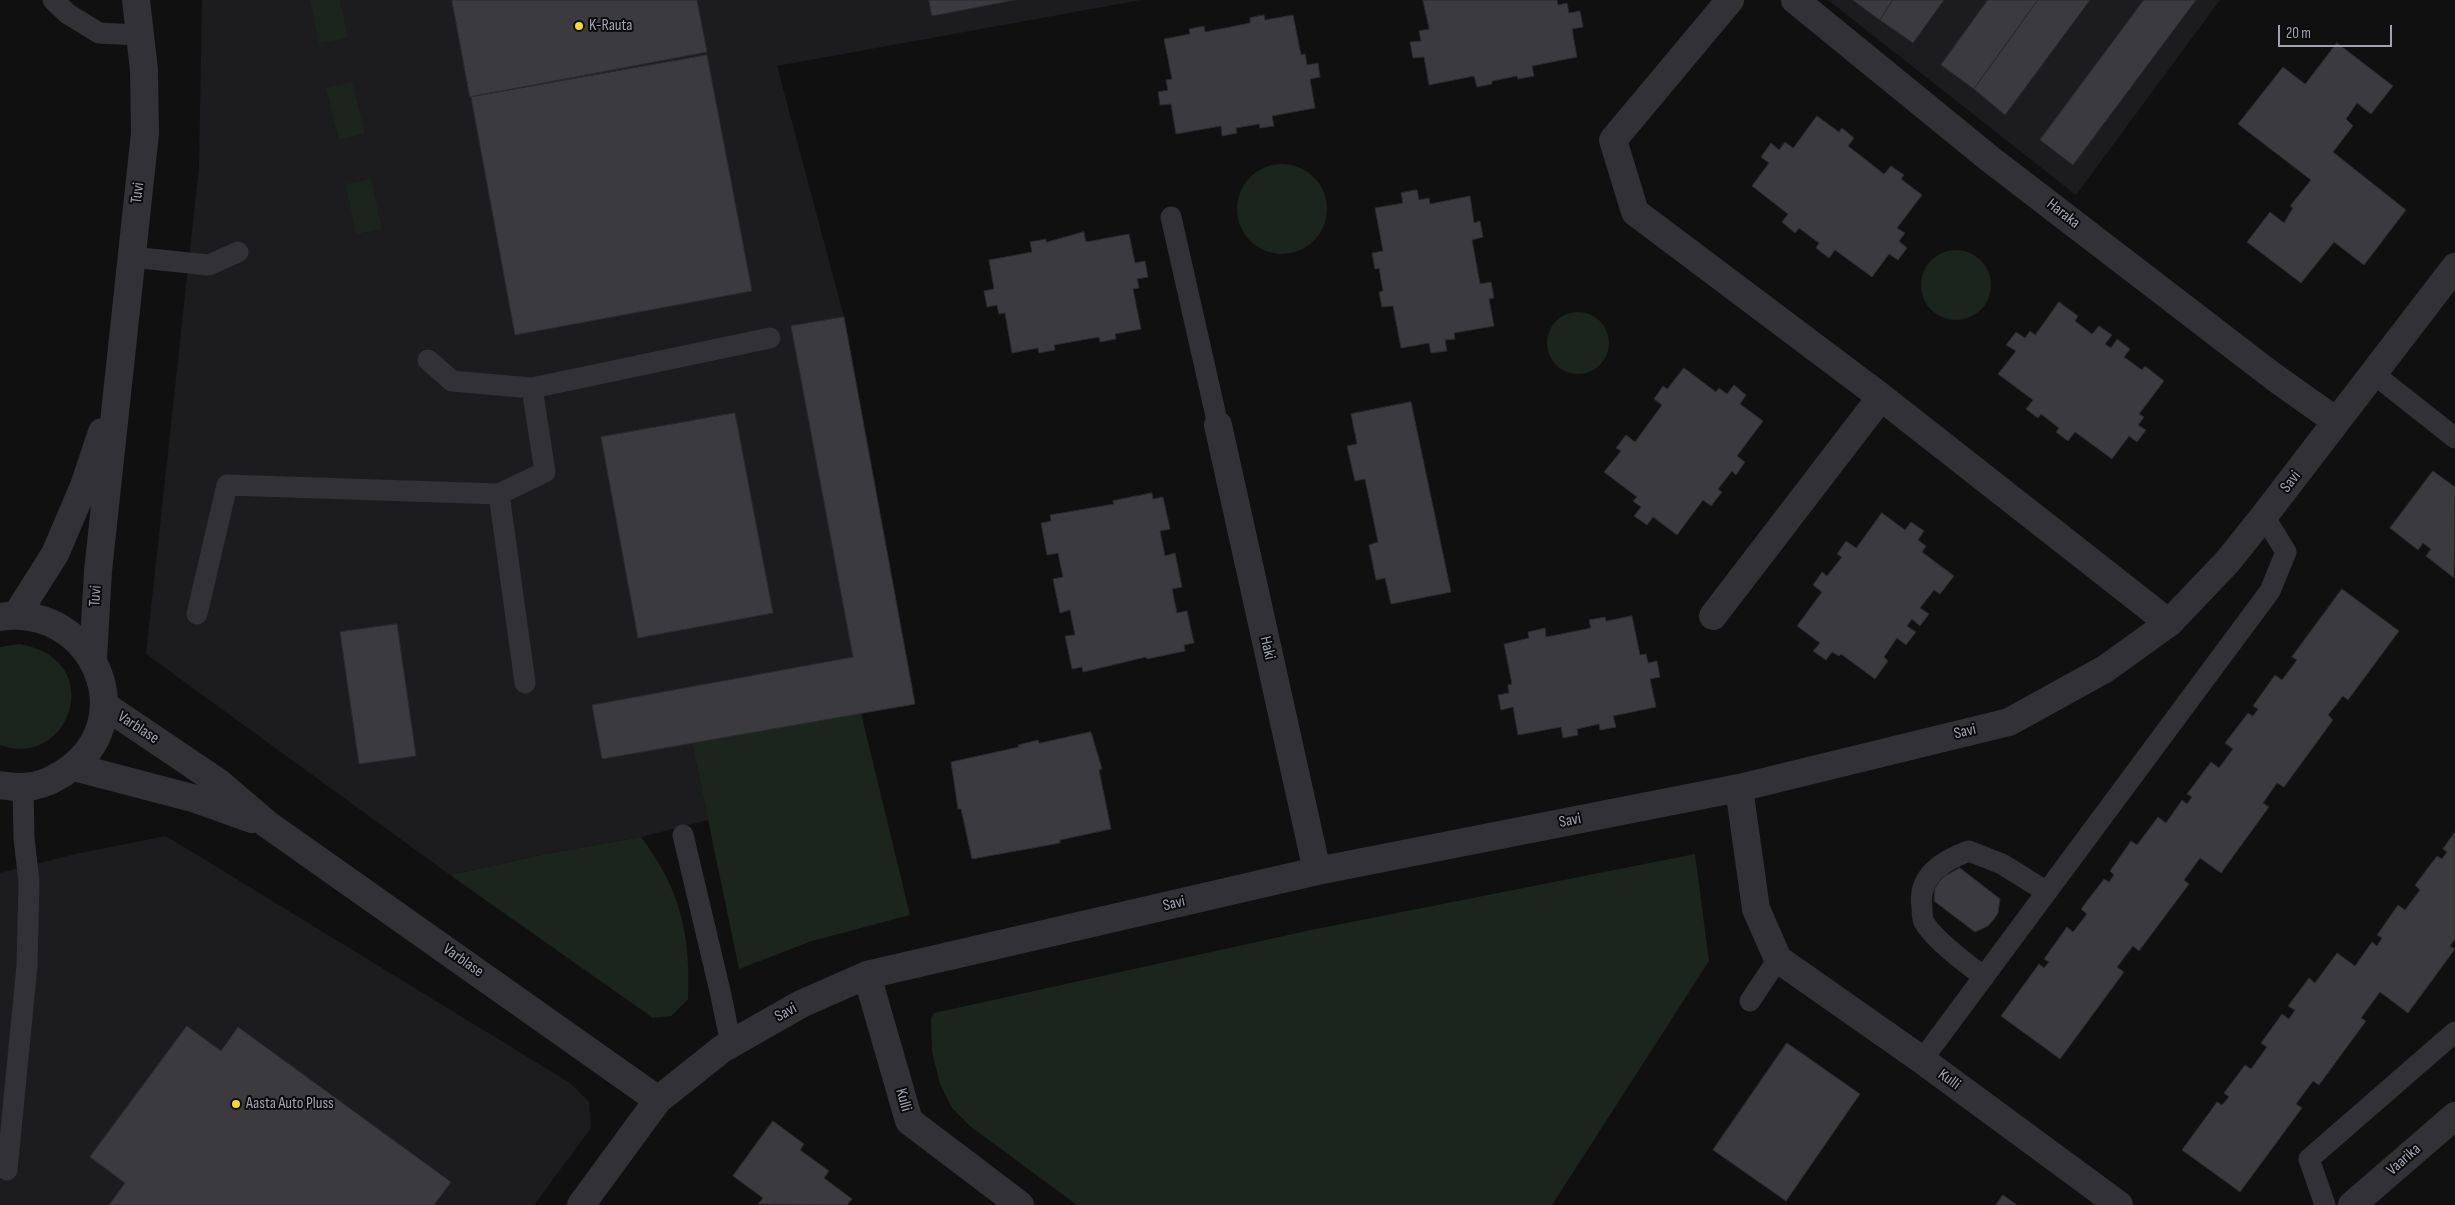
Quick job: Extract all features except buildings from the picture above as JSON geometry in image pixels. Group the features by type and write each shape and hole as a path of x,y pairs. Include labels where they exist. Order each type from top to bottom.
{"street":[{"name":"Tuvi","path":"93,658 98,571 145,133 144,70 136,0"},
{"path":"1730,0 1612,140 1635,212 1881,396 2169,623"},
{"name":"Haraka","path":"1795,0 1990,159 2274,377 2336,421"},
{"name":"Savi","path":"581,1205 658,1100 730,1044 801,1004 867,975 1317,871 1739,788 2009,722 2105,669 2169,623 2228,561 2455,267"},
{"name":"Tuvi","path":"8,616 55,554 84,486 118,385"},
{"path":"1713,616 1881,396"},
{"name":"Haki","path":"1218,425 1317,871"},
{"path":"8,616 40,617 60,626 79,641 93,658 101,681 104,705 100,728 89,749 74,767 50,781 12,786"},
{"name":"Varblase","path":"104,705 218,782 267,824 658,1100"},
{"name":"Varblase","path":"74,767 196,799 267,824"},
{"path":"1739,788 1756,909 1778,959"},
{"name":"Kulli","path":"1778,959 1922,1060 2119,1205"},
{"name":"Kulli","path":"867,975 909,1121 1020,1205"},
{"name":"Vaarika","path":"2352,1205 2455,1116"}],"lane":[{"path":"53,0 68,14 99,33 139,35"},
{"path":"1171,217 1218,425"},
{"path":"131,257 209,265 238,252"},
{"path":"428,360 452,380 532,388 770,338"},
{"path":"2374,374 2455,438"},
{"path":"197,614 227,485 499,494 545,472 532,388"},
{"path":"499,494 525,683"},
{"path":"1922,1060 2270,591 2286,552 2264,516"},
{"path":"6,1170 27,966 29,882 24,838 12,786"},
{"path":"683,835 720,991 730,1044"},
{"path":"1984,977 1948,948 1924,922 1920,898 1930,872 1949,858 1969,851 2002,864 2047,892"},
{"path":"1750,1001 1778,959"},
{"path":"2326,1205 2308,1160 2455,1032"}],"shaded area":[{"path":"202,0 1141,0 777,66 844,317 915,704 692,743 708,820 641,837 545,854 450,875 146,654 199,167"},
{"path":"310,0 340,0 348,38 319,43"},
{"path":"1828,0 2220,0 2076,195"},
{"path":"352,82 365,133 339,140 326,88"},
{"path":"1282,164 1299,167 1314,177 1324,192 1327,209 1324,226 1314,241 1299,251 1282,254 1265,251 1250,241 1240,226 1237,209 1240,192 1250,177 1265,167"},
{"path":"371,179 382,229 356,234 346,184"},
{"path":"1963,250 1976,256 1985,265 1989,271 1991,285 1989,299 1981,310 1970,318 1949,320 1942,318 1931,310 1923,299 1921,278 1923,271 1931,260 1942,252"},
{"path":"1578,312 1595,317 1600,321 1604,326 1609,343 1604,360 1600,365 1595,369 1578,374 1561,369 1556,365 1552,360 1547,343 1552,326 1556,321 1561,317"},
{"path":"19,644 47,654 64,670 71,689 70,710 60,728 45,742 24,749 0,745 0,647"},
{"path":"861,713 910,915 812,941 739,969 692,743"},
{"path":"166,836 570,1083 589,1102 591,1128 534,1205 0,1205 0,873 80,853"},
{"path":"641,837 665,875 674,894 685,933 688,999 671,1016 653,1018 450,875 545,854"},
{"path":"1695,854 1709,961 1552,1205 1077,1205 970,1126 952,1108 940,1084 932,1051 931,1019 934,1013 1311,930"}],"place":[{"name":"K-Rauta","path":"579,26"},
{"name":"Aasta Auto Pluss","path":"236,1104"}]}
